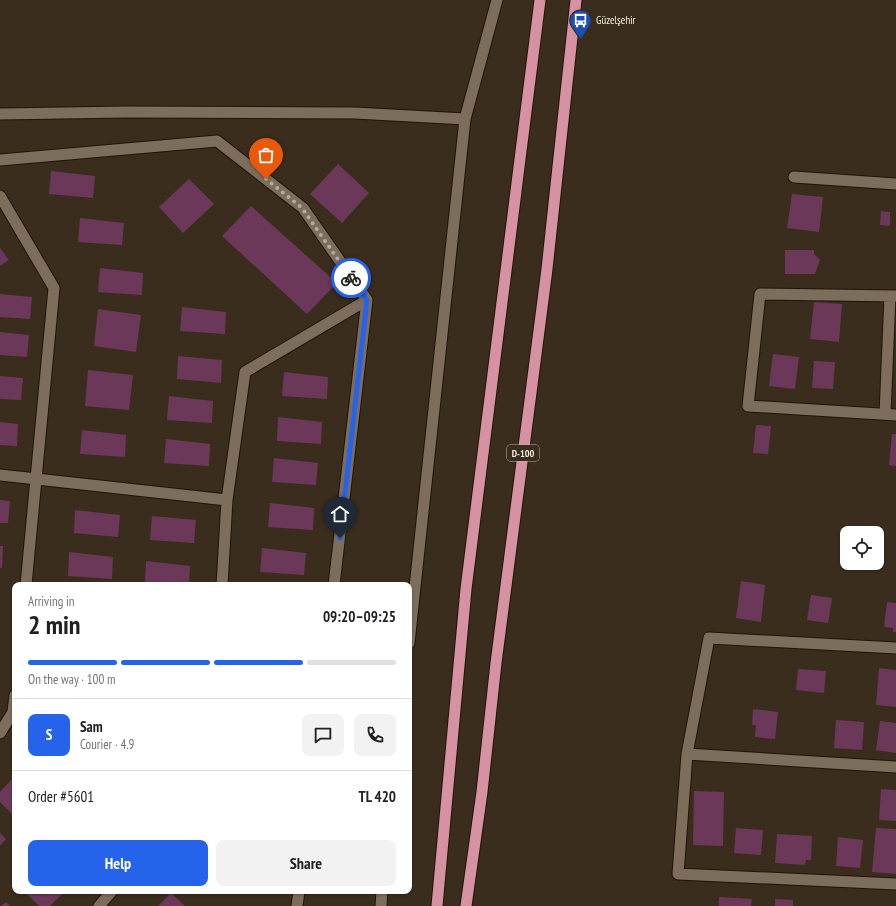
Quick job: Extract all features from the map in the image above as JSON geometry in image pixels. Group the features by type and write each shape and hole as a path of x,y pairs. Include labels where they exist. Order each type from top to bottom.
{"highway":[{"path":"437,906 466,589 540,0"},
{"name":"D-100","path":"466,906 482,792 496,663 547,269 576,0"}],"street":[{"path":"412,614 465,119 497,0"},
{"path":"0,114 126,112 347,113 465,119"},
{"path":"0,160 217,141 302,208 367,300 334,582"},
{"path":"794,177 896,184"},
{"path":"0,196 54,288 26,582"},
{"path":"760,294 893,296 891,415 748,406 760,294"},
{"path":"222,582 227,500 245,372 367,300"},
{"path":"0,475 227,500"},
{"path":"896,648 709,638 687,754 678,874 896,884"},
{"path":"0,733 12,714"},
{"path":"687,754 896,767"},
{"path":"98,906 109,894"},
{"path":"297,906 299,894"},
{"path":"381,906 382,894"}],"building":[{"path":"338,164 369,193 342,223 310,194"},
{"path":"51,171 95,176 93,198 49,194"},
{"path":"189,179 214,204 183,233 159,207"},
{"path":"792,194 823,197 819,232 787,228"},
{"path":"251,206 337,283 307,314 222,236"},
{"path":"881,211 890,212 890,226 880,225"},
{"path":"80,218 124,223 122,245 78,242"},
{"path":"0,248 9,260 0,266"},
{"path":"785,250 814,250 814,254 820,260 815,274 785,274"},
{"path":"100,268 143,273 142,295 98,292"},
{"path":"0,294 32,297 30,319 0,317"},
{"path":"814,302 842,304 839,342 810,339"},
{"path":"182,307 226,312 225,334 180,331"},
{"path":"98,309 141,315 136,352 94,346"},
{"path":"0,332 29,335 27,357 0,355"},
{"path":"773,354 799,357 795,389 769,386"},
{"path":"178,356 222,360 221,383 177,379"},
{"path":"814,361 835,362 833,389 812,388"},
{"path":"88,370 133,375 129,410 85,406"},
{"path":"284,372 328,377 327,399 282,396"},
{"path":"0,376 23,378 21,400 0,399"},
{"path":"169,396 213,401 212,423 167,420"},
{"path":"278,417 322,422 321,444 277,441"},
{"path":"0,422 18,424 17,446 0,445"},
{"path":"756,425 771,426 768,454 753,453"},
{"path":"82,430 126,435 125,457 80,454"},
{"path":"892,434 896,434 896,466 889,465"},
{"path":"166,439 210,444 209,466 164,463"},
{"path":"274,458 318,463 316,485 272,482"},
{"path":"0,500 10,501 8,523 0,523"},
{"path":"270,503 314,508 313,530 268,527"},
{"path":"75,510 120,515 118,537 74,533"},
{"path":"152,516 196,520 194,543 150,540"},
{"path":"0,546 3,546 2,568 0,568"},
{"path":"262,548 306,553 304,575 260,572"},
{"path":"69,552 113,557 112,579 68,576"},
{"path":"146,561 190,566 189,582 145,582"},
{"path":"741,581 765,585 761,622 736,618"},
{"path":"811,595 832,598 828,623 807,620"},
{"path":"887,602 896,603 896,632 893,632 893,628 884,627"},
{"path":"879,668 896,670 896,707 876,705"},
{"path":"798,669 826,671 824,693 796,690"},
{"path":"753,709 778,712 775,739 755,737 756,725 752,725"},
{"path":"836,720 864,722 862,750 834,748"},
{"path":"880,721 896,723 896,753 876,750"},
{"path":"12,779 12,814 0,802 0,792"},
{"path":"881,789 896,790 896,821 879,820"},
{"path":"694,791 724,792 723,846 693,845"},
{"path":"736,828 763,830 761,855 734,853"},
{"path":"876,828 896,829 896,874 872,872"},
{"path":"0,833 6,839 0,846"},
{"path":"777,834 812,836 811,860 806,860 805,865 775,863"},
{"path":"838,837 863,840 860,868 836,866"},
{"path":"27,894 62,894 50,906 39,906"},
{"path":"170,894 172,894 185,906 158,906"},
{"path":"719,897 752,899 751,906 719,906"},
{"path":"775,899 793,900 793,906 775,906"},
{"path":"6,902 10,906 1,906"}],"way so far":[{"path":"266,179 302,208 351,278"}],"place":[{"name":"Güzelşehir","path":"580,40"}],"route":[{"path":"340,538 367,300 351,278"}]}
